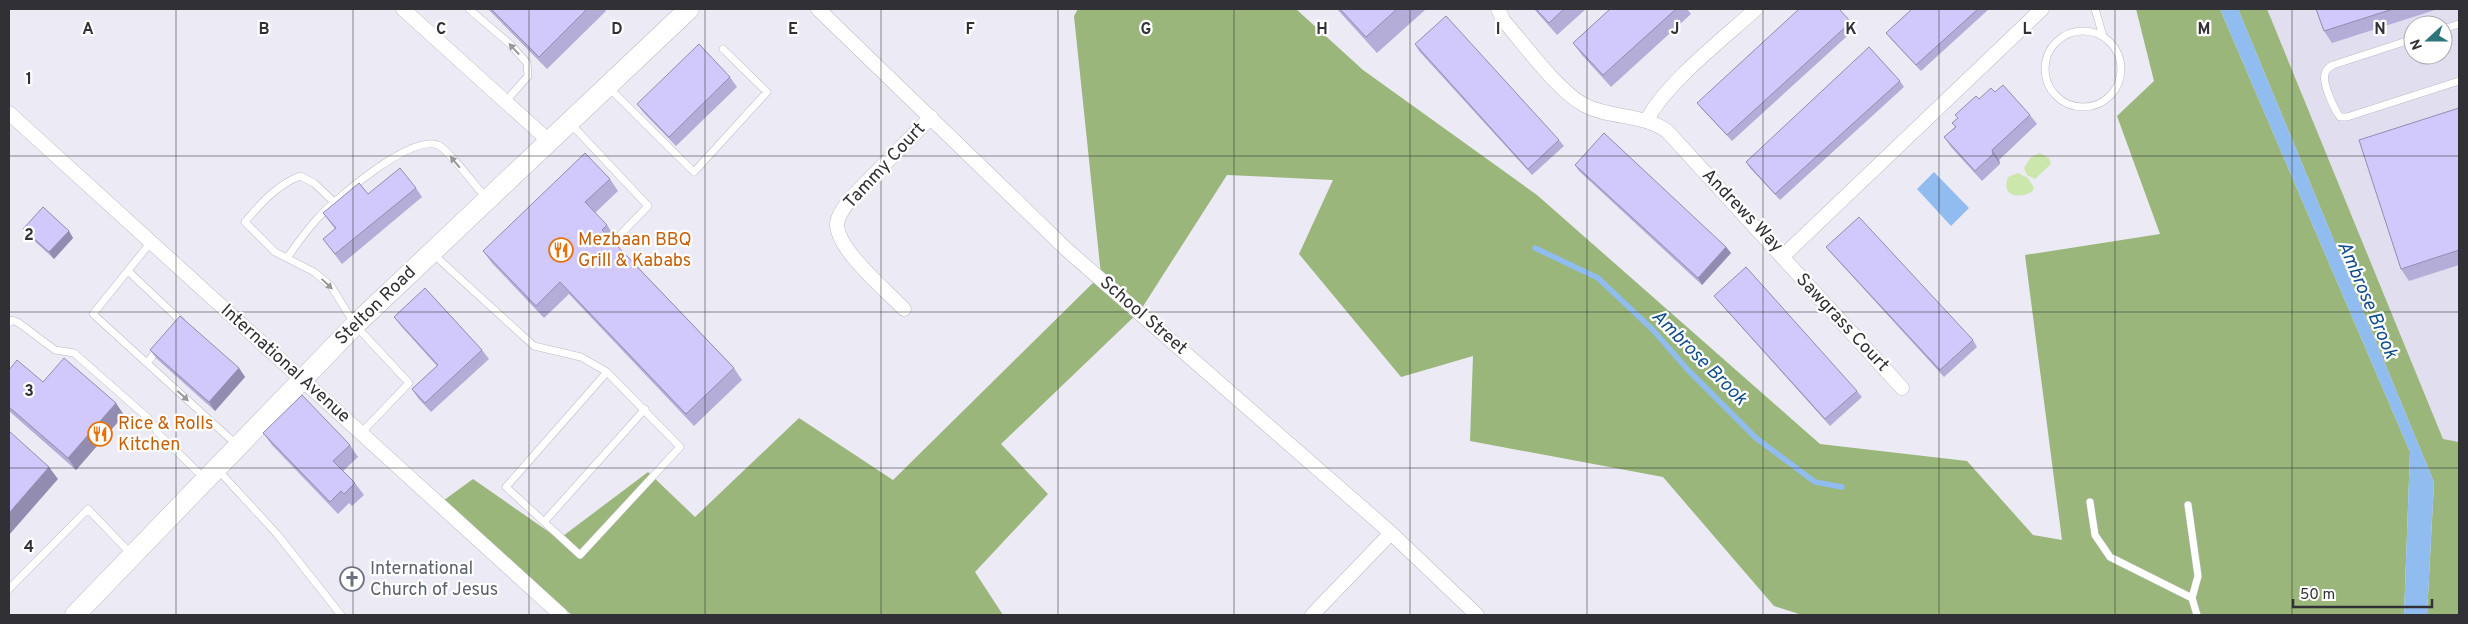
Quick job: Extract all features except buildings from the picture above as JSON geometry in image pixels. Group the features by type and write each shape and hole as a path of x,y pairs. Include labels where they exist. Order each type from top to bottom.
{"main road":[{"name":"Stelton Road","path":"82,613 132,555 355,325 687,9"}],"street":[{"path":"403,9 549,141"},
{"name":"School Street","path":"818,9 1066,249 1391,533 1477,615"},
{"name":"Andrews Way","path":"1498,9 1503,20 1567,93 1585,105 1603,112 1647,120 1668,131 1782,257 2042,9"},
{"path":"1647,120 1654,106 1673,86 1756,9"},
{"name":"International Avenue","path":"9,113 561,615"},
{"name":"Tammy Court","path":"904,309 848,250 840,237 837,223 842,210 852,197 930,118"},
{"name":"Sawgrass Court","path":"1782,257 1902,388"},
{"path":"1312,615 1391,533"}],"lane":[{"path":"469,9 510,44 527,63 528,76 505,102"},
{"path":"2095,9 2103,36 2113,45 2120,57 2119,83 2112,94 2102,102 2085,107 2067,104 2057,98 2047,82 2044,64 2048,53 2060,38 2077,30 2091,31 2103,36"},
{"path":"2403,42 2333,65 2326,70 2324,77 2334,109 2340,117 2347,117 2459,81"},
{"path":"606,86 694,172 767,92 723,49"},
{"path":"569,122 648,206 621,234"},
{"path":"286,258 317,218 334,202 386,161 422,144 438,145 488,199"},
{"path":"334,202 314,183 300,176 285,182 261,203 245,222 275,252 314,272 331,286 355,325 408,383 361,433"},
{"path":"151,242 93,314 238,445"},
{"path":"432,252 534,346 580,357 607,372 680,447 580,555 506,487 607,372"},
{"path":"128,271 181,321 175,328"},
{"path":"9,323 12,320 18,323 55,350 74,353 148,418 159,434 211,474 277,534 341,615"},
{"path":"147,364 164,342"},
{"path":"544,522 645,409"},
{"path":"2090,502 2095,535 2110,557 2192,598"},
{"path":"2188,505 2198,576 2192,598 2197,615"},
{"path":"9,589 88,509 132,555"}],"shaded area":[{"path":"2267,9 2459,9 2459,442 2443,439"}],"green space":[{"path":"1078,9 1296,9 1363,70 1537,195 1820,444 1967,461 2033,535 2062,540 2025,255 2160,234 2117,116 2154,81 2136,9 2220,9 2410,452 2404,615 1802,615 1774,606 1663,477 1470,441 1473,356 1401,377 1299,254 1333,180 1227,175 1140,311 1001,444 1048,494 975,572 1003,615 572,615 436,506 473,479 559,539 648,472 695,517 799,418 893,480 1101,275 1074,16"},
{"path":"2238,9 2267,9 2443,439 2459,442 2459,615 2427,615 2434,482"},
{"path":"2040,153 2049,158 2051,164 2035,179 2027,175 2024,168 2031,157"},
{"path":"2018,173 2028,178 2034,188 2032,192 2016,195 2009,192 2006,183 2008,177"}],"water":[{"path":"2220,9 2238,9 2434,482 2427,615 2404,615 2410,452"},
{"path":"1934,172 1969,208 1951,226 1917,189"}],"waterway":[{"name":"Ambrose Brook","path":"1535,248 1598,278 1653,330 1688,370 1756,438 1815,482 1842,487"}],"place":[{"name":"Mezbaan BBQ Grill & Kababs","path":"561,250"},
{"name":"Rice & Rolls Kitchen","path":"100,434"},
{"name":"International Church of Jesus","path":"352,579"}]}
